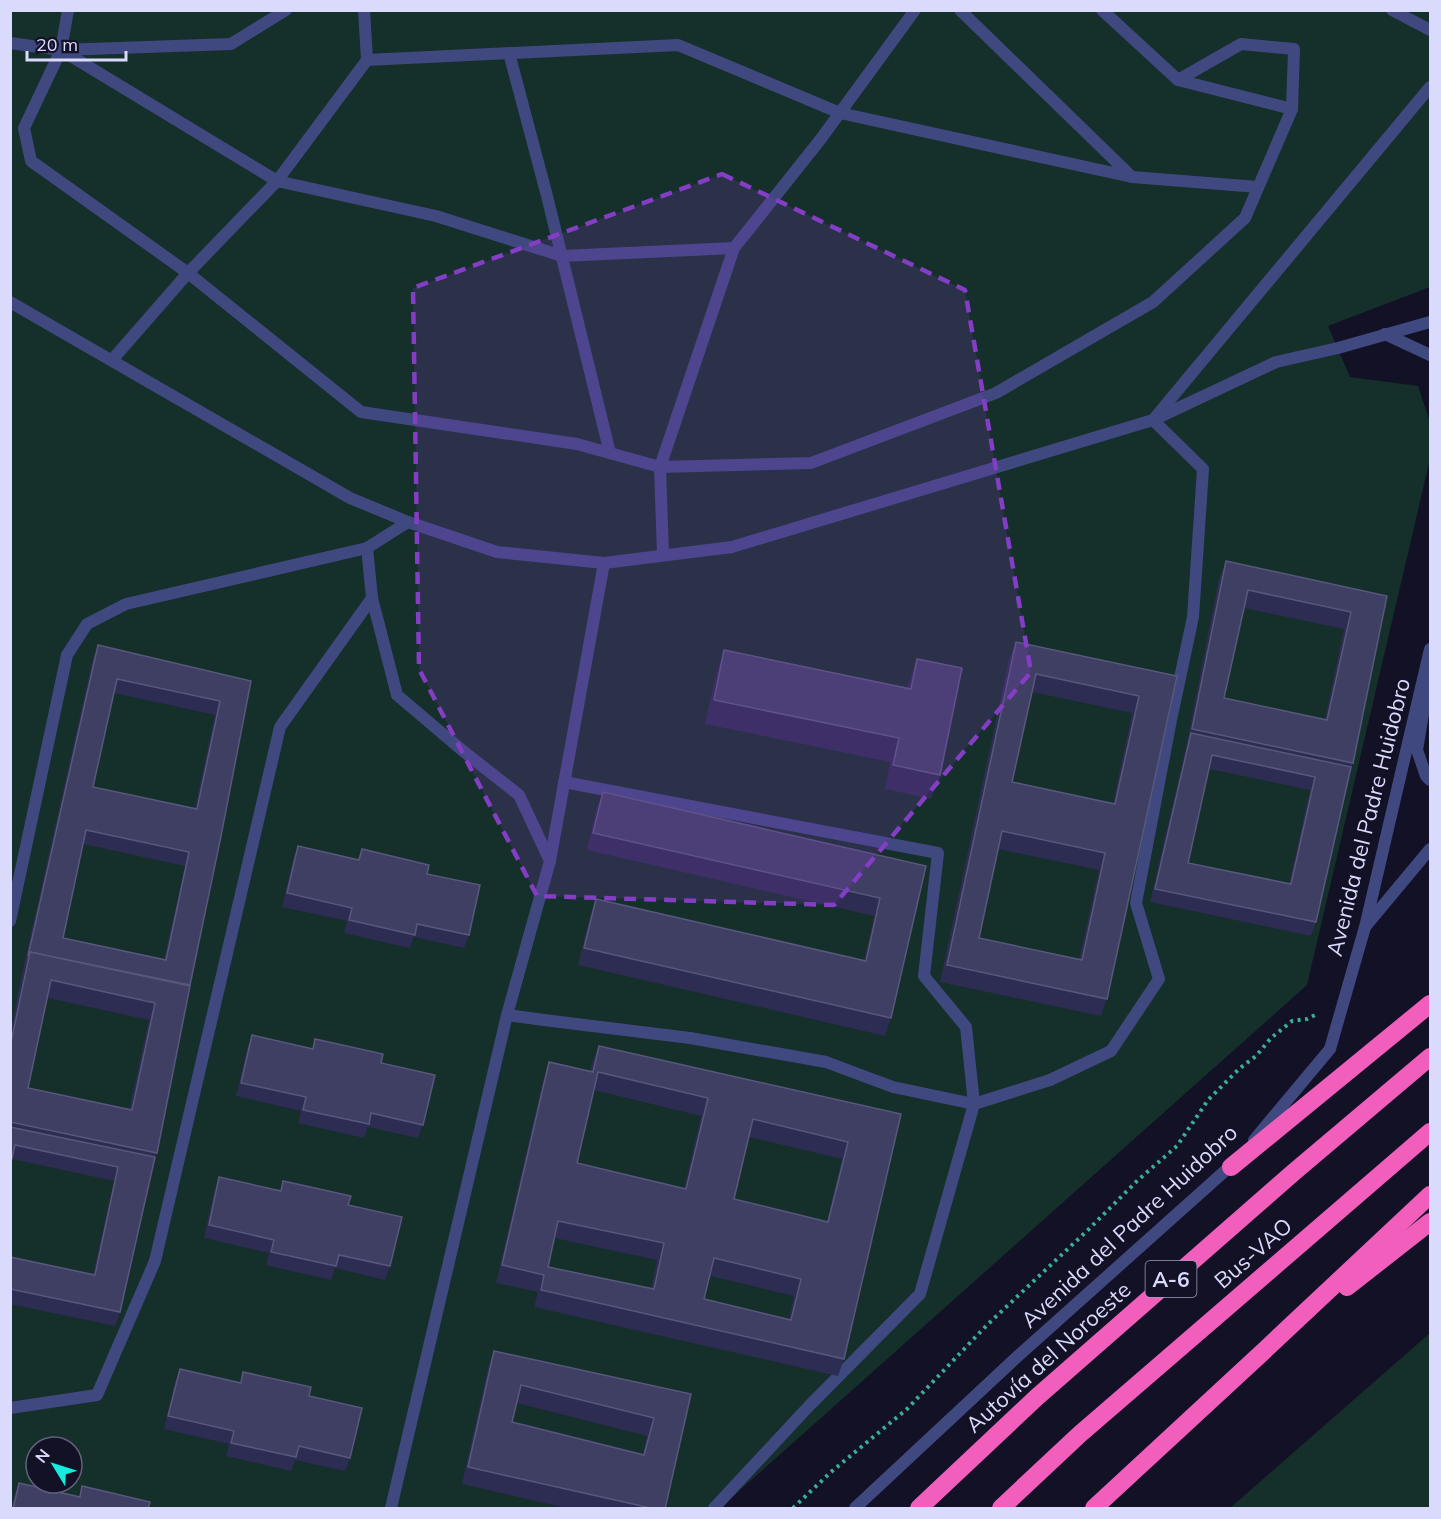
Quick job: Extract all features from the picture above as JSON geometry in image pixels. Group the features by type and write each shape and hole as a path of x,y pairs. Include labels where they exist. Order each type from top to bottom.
{"highway":[{"path":"1231,1167 1431,1004"},
{"name":"Autovía del Noroeste","path":"919,1509 1046,1389 1294,1172 1431,1058"},
{"name":"Bus-VAO","path":"1001,1509 1080,1434 1431,1132"},
{"path":"1094,1509 1431,1195"},
{"path":"1267,1348 1431,1222"}],"street":[{"path":"68,10 61,50 24,128 31,161 188,273 361,412 577,444 660,467 812,463 996,393 1153,302 1245,218 1292,109 1294,49 1241,44 1178,80"},
{"path":"10,44 61,50 231,45 286,10"},
{"path":"112,360 188,273 277,181 367,60 364,10"},
{"path":"663,555 660,467 734,248 820,140 915,10"},
{"path":"960,10 1132,177"},
{"path":"1102,10 1178,80 1292,109"},
{"path":"1392,10 1431,30"},
{"path":"367,60 678,45 840,113 1132,177 1258,187"},
{"path":"61,50 277,181 436,216 562,256 734,248"},
{"path":"508,53 547,196 610,453"},
{"path":"1153,420 1431,87"},
{"path":"10,127 24,128"},
{"path":"10,302 350,498 408,522 496,552 604,562 732,547 1153,420 1276,362 1338,348 1431,322"},
{"path":"1385,334 1431,355"},
{"path":"507,1015 690,1038 826,1062 893,1087 974,1104 1050,1080 1111,1051 1159,979 1136,903 1192,617 1203,469 1153,420"},
{"path":"10,921 67,655 87,624 126,604 367,548 408,522"},
{"path":"367,548 372,598 397,695 519,795 550,861"},
{"path":"392,1509 507,1015 550,861 604,562"},
{"path":"10,1408 98,1395 155,1261 280,727 372,598"},
{"name":"Avenida del Padre Huidobro","path":"855,1509 1018,1356 1231,1167 1330,1049 1365,927 1431,649"},
{"path":"1431,672 1417,750 1426,776 1431,780"},
{"path":"564,782 938,854 924,976 966,1027 974,1104 920,1294 809,1406 714,1509"},
{"path":"1365,927 1431,849"}],"path":[{"path":"793,1509 831,1472 907,1409 987,1325 1138,1180 1177,1146 1208,1100 1240,1068 1256,1056 1271,1038 1292,1021 1307,1019 1344,999"}],"highlighted area":[{"path":"722,174 965,290 1031,672 834,905 537,896 419,669 413,288"}],"green space":[{"path":"10,11 1430,11 1430,287 1328,326 1350,377 1418,386 1430,422 1430,459 1307,985 720,1508 11,1508"},
{"path":"1430,1333 1430,1508 1230,1508"}],"building":[{"path":"1226,561 1387,596 1353,763 1192,729","holes":["1248,590 1351,612 1327,720 1224,698"]},
{"path":"1016,642 1177,676 1107,999 947,965","holes":["1036,674 1139,696 1115,804 1012,782","1002,831 1105,853 1082,960 979,938"]},
{"path":"98,645 251,681 190,985 30,952 28,956","holes":["117,679 220,701 197,809 93,787","86,830 189,852 166,960 63,938"]},
{"path":"724,650 911,689 917,659 962,668 940,775 893,765 899,738 714,700"},
{"path":"1191,733 1351,767 1316,922 1155,889","holes":["1212,755 1315,777 1291,884 1188,863"]},
{"path":"603,792 926,866 891,1018 584,948 596,899 866,961 880,898 593,833"},
{"path":"298,846 359,860 362,849 429,865 427,874 480,885 469,935 417,924 415,935 349,920 352,908 287,893"},
{"path":"30,952 190,986 157,1153 10,1122 10,1047","holes":["51,980 155,1003 132,1110 28,1088"]},
{"path":"252,1035 313,1049 315,1039 383,1054 381,1063 435,1075 423,1125 371,1113 369,1124 303,1110 306,1097 241,1083"},
{"path":"599,1046 901,1114 844,1359 541,1290 544,1275 502,1265 549,1062 593,1072","holes":["598,1072 708,1098 686,1189 577,1163","753,1119 848,1142 828,1222 734,1199","558,1221 664,1243 654,1289 548,1267","714,1258 801,1279 791,1320 704,1299"]},
{"path":"10,1127 155,1157 120,1312 10,1289 10,1257 95,1275 118,1167 15,1145 10,1167"},
{"path":"219,1177 281,1191 283,1181 351,1196 348,1205 402,1217 390,1266 339,1255 336,1266 271,1252 274,1240 209,1225"},
{"path":"494,1351 691,1394 665,1509 655,1509 468,1467","holes":["521,1385 654,1418 644,1455 512,1422"]},
{"path":"180,1369 241,1383 243,1372 311,1387 309,1396 362,1408 350,1458 299,1446 296,1457 231,1443 234,1431 168,1416"},
{"path":"19,1483 24,1484 24,1495 80,1497 84,1495 84,1486 150,1502 148,1509 13,1509"}]}
